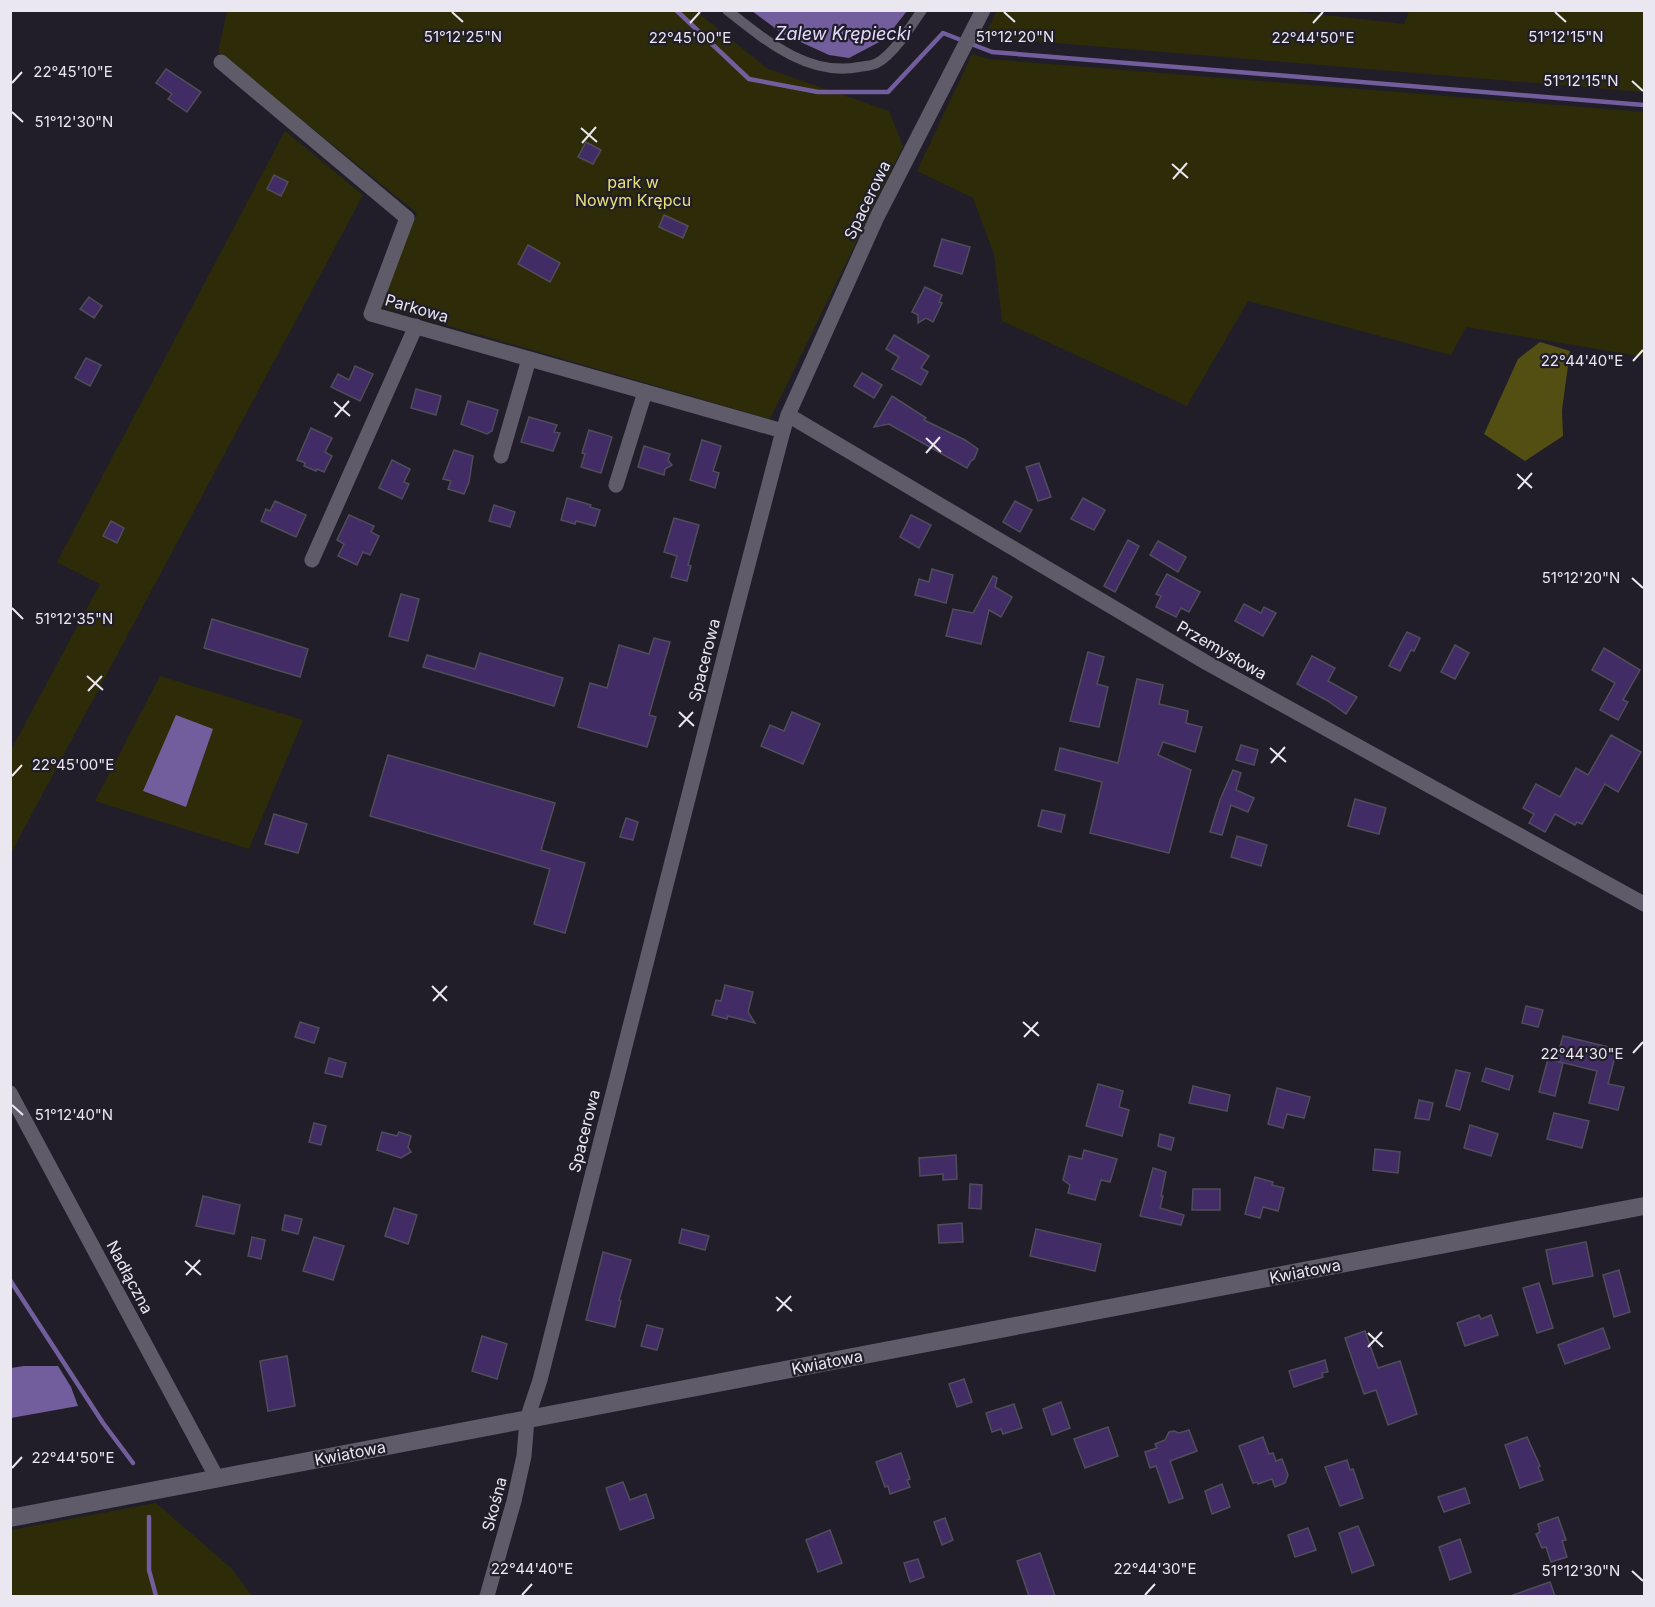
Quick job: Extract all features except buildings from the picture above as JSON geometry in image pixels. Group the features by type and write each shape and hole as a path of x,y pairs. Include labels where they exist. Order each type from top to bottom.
{"street":[{"path":"727,10 772,46 808,63 843,70 877,63 901,42 922,10"},
{"name":"Spacerowa","path":"527,1419 540,1380 731,629 788,415 877,217 983,10"},
{"name":"Parkowa","path":"221,62 407,218 371,314 783,432"},
{"path":"312,560 416,327"},
{"path":"501,456 529,359"},
{"path":"616,485 645,392"},
{"name":"Przemysłowa","path":"788,415 1207,663 1644,904"},
{"name":"Nadłączna","path":"10,1094 217,1478"},
{"name":"Kwiatowa","path":"10,1518 1644,1206"},
{"name":"Skośna","path":"488,1596 524,1456 527,1419"}],"green space":[{"path":"1281,10 1404,24 1409,11 1644,11 1644,92 984,37 997,11"},
{"name":"park w Nowym Krępcu","path":"227,11 696,11 768,69 889,111 903,146 770,419 380,306 417,213 218,52"},
{"path":"972,54 989,59 1644,112 1644,357 1466,327 1451,355 1248,301 1187,406 1002,321 994,254 973,198 917,171"},
{"path":"285,131 363,195 11,853 11,750 100,584 57,562"},
{"path":"160,676 303,720 249,849 95,801"},
{"path":"156,1503 231,1568 252,1596 11,1596 11,1530"}],"shaded area":[{"path":"1540,342 1570,351 1562,410 1563,436 1525,461 1484,434 1518,359"}],"water":[{"name":"Zalew Krępiecki","path":"752,11 907,11 885,39 849,58 829,55 783,34"},
{"path":"176,715 213,729 186,807 143,791"},
{"path":"58,1366 71,1387 78,1406 11,1418 11,1368"}],"waterway":[{"path":"676,10 749,79 818,92 888,92 943,33 992,52 1644,105"},
{"path":"10,1280 103,1423 133,1463"},
{"path":"149,1517 149,1570 156,1596"}]}
